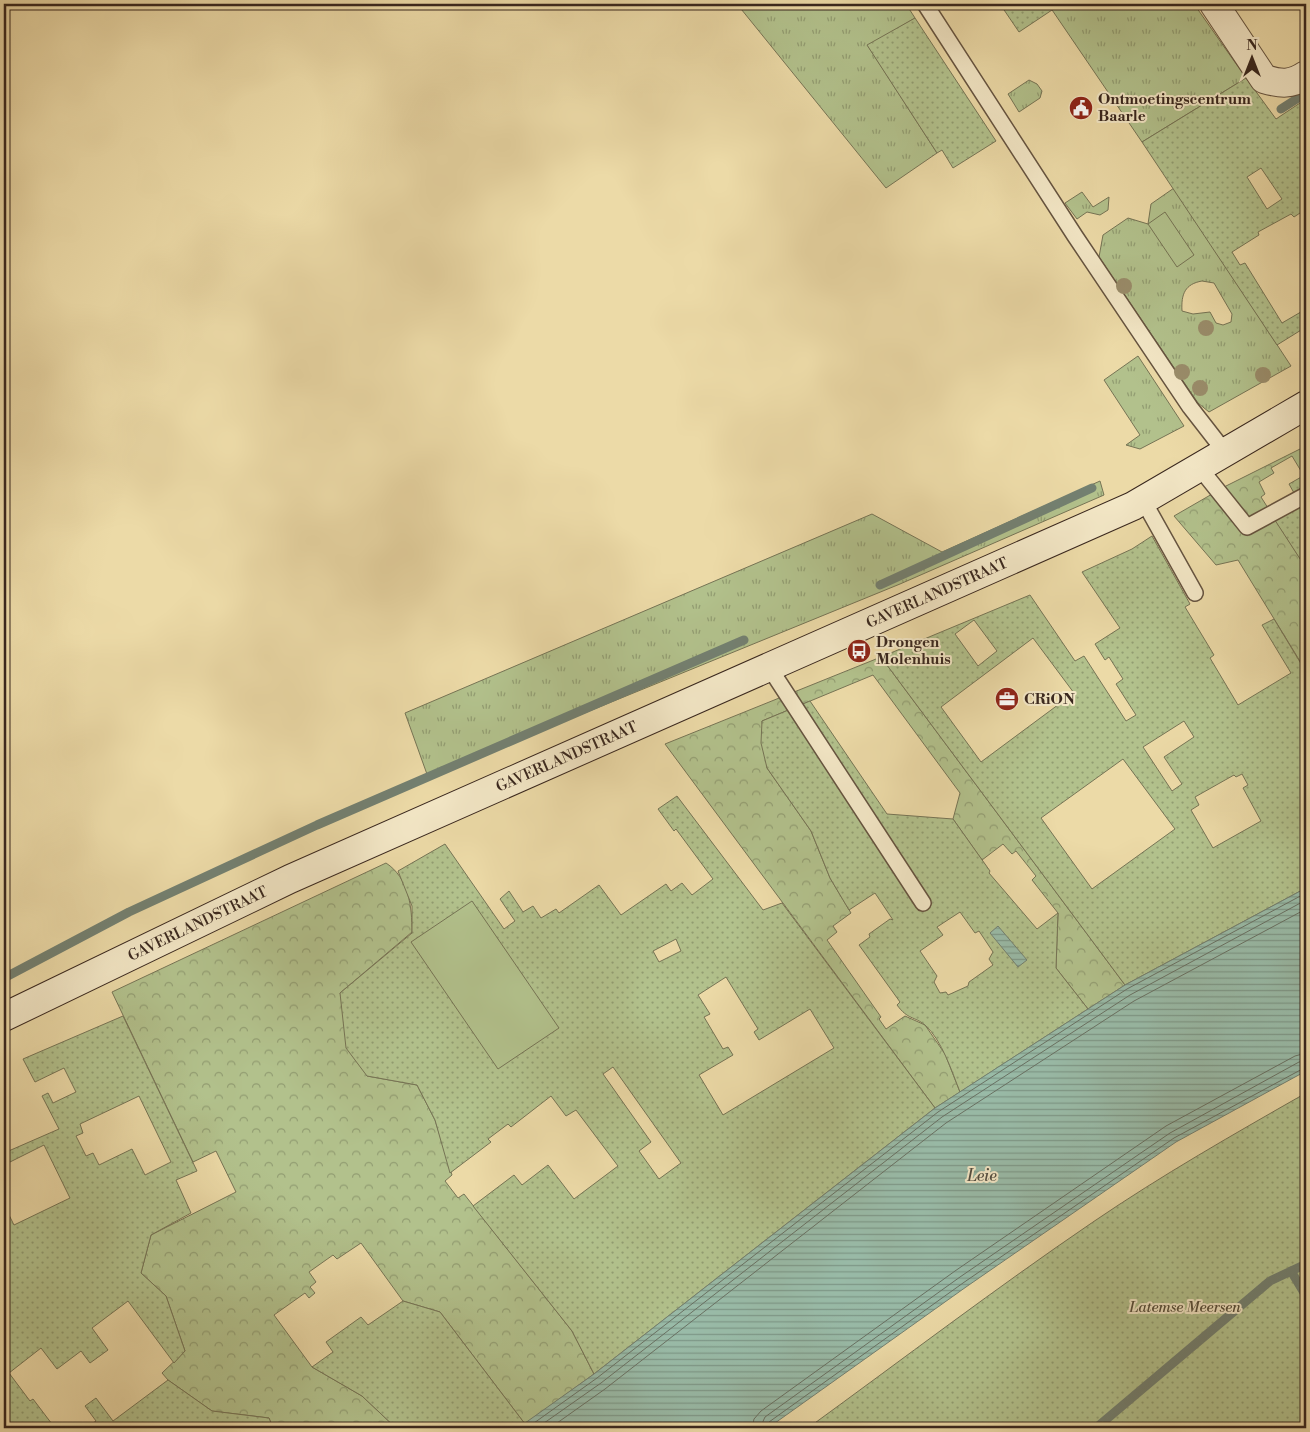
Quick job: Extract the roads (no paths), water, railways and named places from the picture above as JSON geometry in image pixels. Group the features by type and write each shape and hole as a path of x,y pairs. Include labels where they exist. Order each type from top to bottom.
{"main road":[{"path":"1214,4 1264,79 1283,85 1297,81 1306,75"},
{"name":"GAVERLANDSTRAAT","path":"4,1016 290,878 1138,503 1306,405"}],"lane":[{"path":"925,4 1080,244 1190,407 1224,452"},
{"path":"1199,467 1248,527 1306,495"},
{"path":"1138,503 1195,593"},
{"path":"769,667 923,903"}],"water":[{"name":"Leie","path":"1306,888 1306,1071 1176,1142 966,1287 768,1428 518,1428 594,1374 935,1108 1125,985"},
{"path":"998,926 1027,960 1018,967 990,933"}],"waterway":[{"path":"1281,109 1306,93"},
{"path":"880,585 1092,488"},
{"path":"4,978 129,912 317,825 744,640"},
{"path":"1096,1428 1270,1281 1306,1264"},
{"path":"1291,1271 1306,1296"}],"place":[{"name":"Ontmoetingscentrum Baarle","path":"1081,108"},
{"name":"Drongen Molenhuis","path":"859,651"},
{"name":"CRiON","path":"1007,699"}],"park label":[{"name":"Latemse Meersen","path":"1185,1307"}]}
